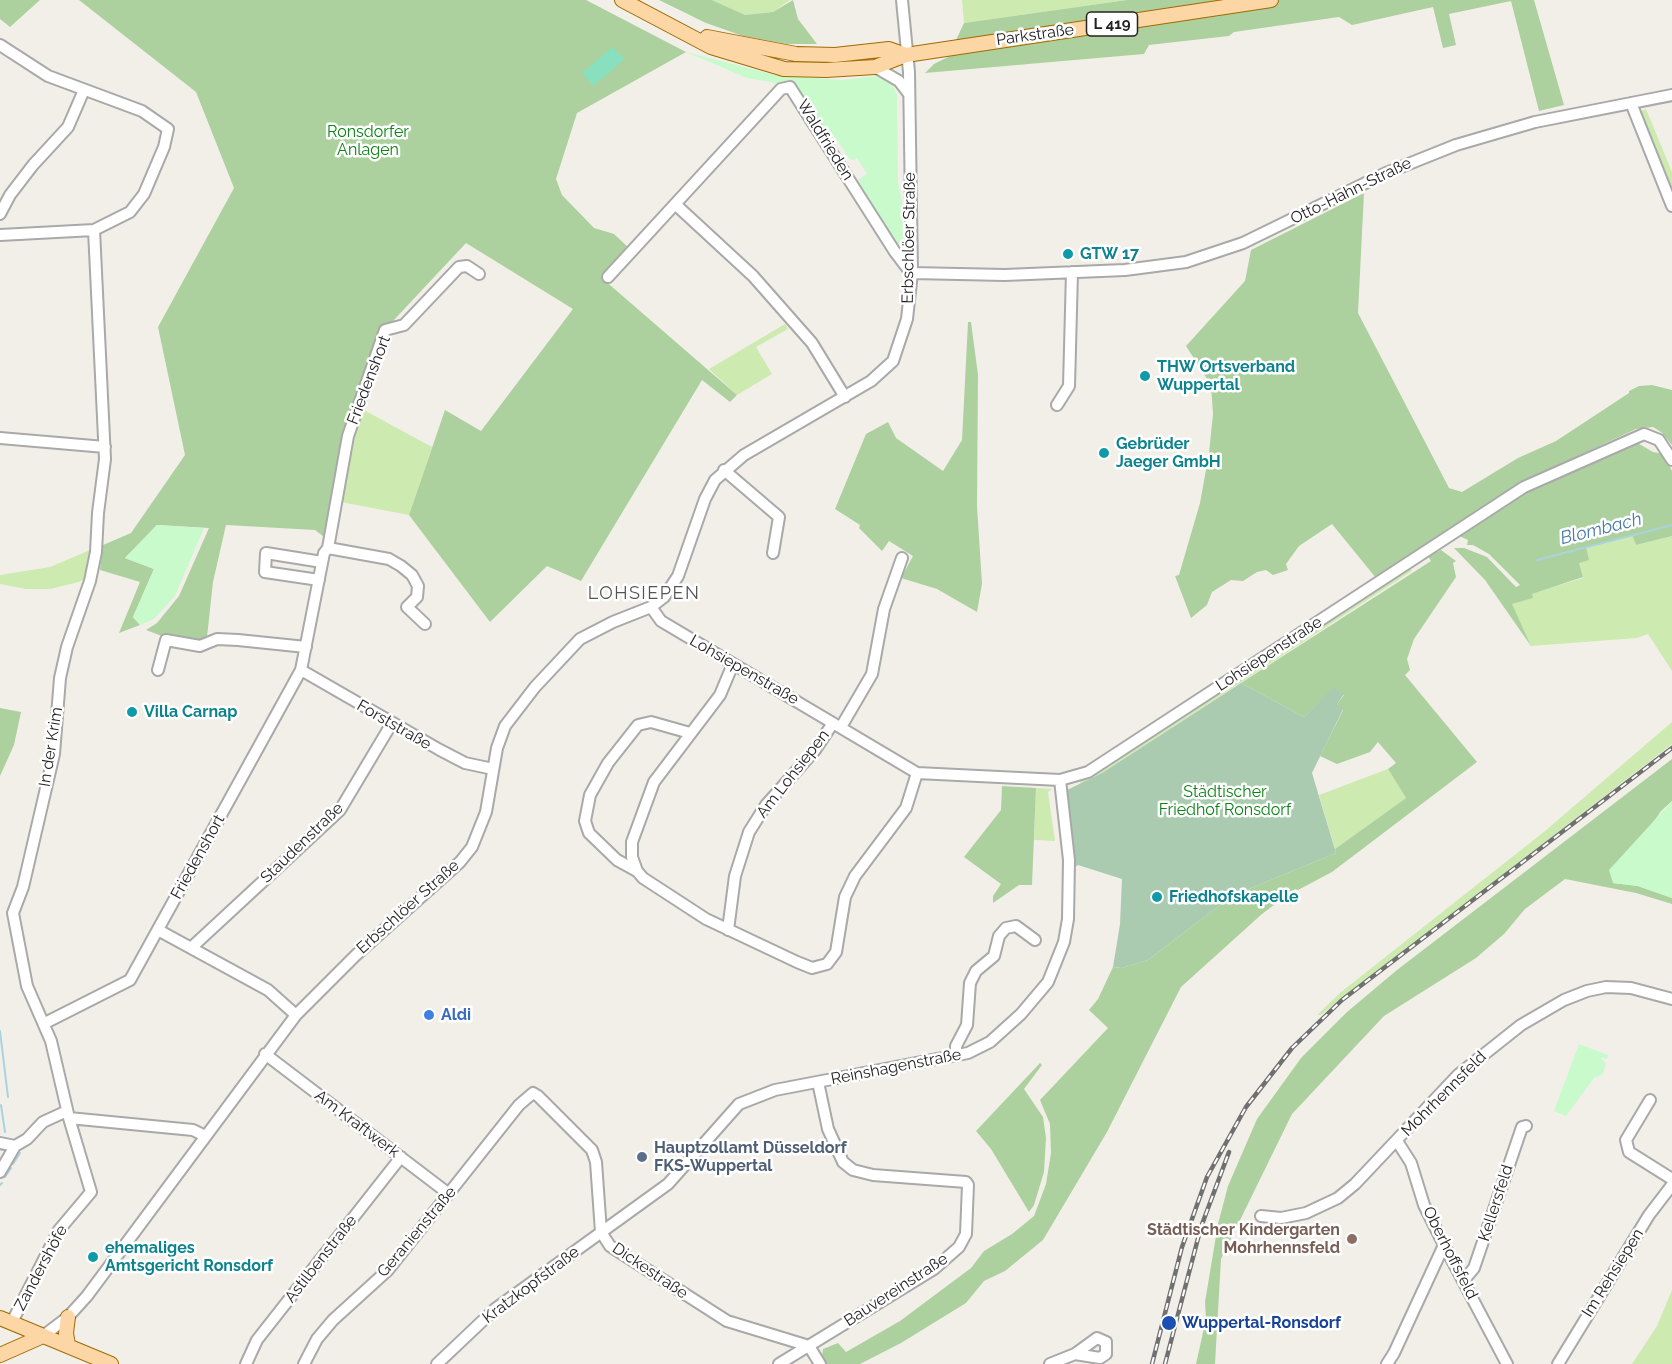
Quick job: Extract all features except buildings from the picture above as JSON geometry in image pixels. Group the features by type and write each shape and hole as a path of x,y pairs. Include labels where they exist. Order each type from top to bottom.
{"main road":[{"name":"Parkstraße","path":"622,0 693,35 711,47 784,69 826,70 875,67 906,55 1271,0"},
{"name":"Parkstraße","path":"693,35 796,54 835,55 889,49 906,55"},
{"path":"68,1317 66,1333 68,1345"},
{"path":"6,1320 111,1364"},
{"path":"0,1355 43,1336"}],"street":[{"name":"Erbschlöer Straße","path":"43,1336 68,1317 296,1015 466,854 479,835 505,726 562,655 593,631 651,608 674,584 705,499 715,480 724,470 744,455 884,372 893,361 907,319 912,273 909,94 902,0"},
{"path":"0,45 41,73 142,111 168,129 164,147 142,197 130,212 94,230 0,236"},
{"path":"875,67 898,81 909,94"},
{"name":"Waldfrieden","path":"608,277 781,89 790,87 895,252 912,273"},
{"path":"0,214 10,195 33,165 68,127 84,90"},
{"name":"Otto-Hahn-Straße","path":"912,273 970,276 1154,268 1204,258 1243,243 1418,159 1520,126 1672,95"},
{"path":"1631,103 1672,206"},
{"path":"675,204 760,284 812,343 845,397"},
{"name":"In der Krim","path":"13,913 23,887 54,754 60,678 67,647 90,581 96,552 105,447 94,230"},
{"name":"Friedenshort","path":"45,1023 130,980 301,670 322,562 328,548 348,435 385,330 404,326 459,267 467,266 479,274"},
{"path":"1057,405 1070,386 1072,272"},
{"name":"Lohsiepenstraße","path":"651,608 661,621 917,773 1060,780 1088,772 1524,487 1644,434 1659,440 1672,460"},
{"path":"0,438 105,447"},
{"path":"724,470 779,517 772,553"},
{"path":"328,548 389,560 401,566 412,575 418,586 417,597 407,607 425,624"},
{"path":"319,580 264,572 266,553 322,562"},
{"path":"837,725 872,674 884,609 902,558"},
{"path":"158,670 166,640 200,646 217,639 306,647"},
{"path":"637,871 632,857 632,842 654,782 720,695 733,664"},
{"name":"Forststraße","path":"301,670 465,763 493,769"},
{"path":"690,734 651,722 638,725 608,762 590,795 586,810 590,833 617,860 637,871 662,891 728,930 812,968 827,964 836,952 845,897 855,876 906,808 917,773"},
{"name":"Staudenstraße","path":"192,947 340,810 392,723"},
{"name":"Am Lohsiepen","path":"728,930 735,876 749,832 766,805 837,725"},
{"name":"Reinshagenstraße","path":"601,1232 668,1184 740,1104 766,1093 956,1056 990,1042 1022,1014 1048,982 1060,958 1068,919 1069,860 1060,780"},
{"path":"0,912 13,913 27,986 45,1023 58,1064 68,1115"},
{"path":"956,1056 956,1046 967,1025 970,983 976,971 994,956 999,936 1006,928 1016,926 1035,940"},
{"path":"158,930 268,990 296,1015"},
{"name":"Mohrhennsfeld","path":"1261,1216 1281,1218 1306,1213 1338,1198 1477,1059 1521,1025 1564,1000 1606,987 1631,988 1672,999"},
{"name":"Am Kraftwerk","path":"265,1054 449,1194"},
{"name":"Bauvereinstraße","path":"808,1346 934,1269 959,1247 966,1234 968,1185 962,1180 873,1175 853,1170 843,1162 834,1147 818,1082"},
{"name":"Dickestraße","path":"528,1096 533,1094 538,1096 592,1150 596,1162 601,1232 610,1246 728,1322 808,1346"},
{"name":"Geranienstraße","path":"304,1364 317,1339 333,1320 388,1270 528,1096"},
{"path":"1650,1100 1626,1140 1629,1152 1672,1179"},
{"path":"0,1172 15,1146 27,1139 43,1122 68,1115 194,1130 206,1136"},
{"name":"Zandershöfe","path":"6,1320 59,1230 91,1192 68,1115"},
{"name":"Kellersfeld","path":"1464,1280 1474,1268 1522,1127 1526,1126"},
{"name":"Oberhoffsfeld","path":"1397,1141 1412,1163 1424,1205 1507,1364"},
{"path":"0,1143 15,1146"},
{"name":"Astilbenstraße","path":"246,1364 257,1340 401,1157"},
{"name":"Im Rehsiepen","path":"1558,1364 1649,1215 1672,1185"},
{"name":"Kratzkopfstraße","path":"437,1364 489,1314 601,1232"},
{"path":"1387,1364 1444,1245"},
{"path":"779,1364 808,1346 820,1364"},
{"path":"1050,1364 1075,1354"}],"green space":[{"path":"0,0 40,0 10,27 0,19"},
{"name":"Ronsdorfer Anlagen","path":"79,0 586,0 686,52 577,113 556,179 562,195 594,228 614,234 630,249 603,279 737,395 730,402 702,380 581,581 547,566 490,622 409,515 445,410 481,431 573,309 466,243 393,321 353,433 341,502 324,537 315,530 226,525 213,582 207,637 198,642 167,638 146,630 157,623 179,596 209,528 157,525 125,558 154,569 133,617 140,625 119,633 140,582 100,570 103,545 131,533 185,455 158,327 234,188 196,92"},
{"path":"659,0 712,0 745,15 773,12 793,0 798,19 817,44 787,44 743,36 706,23"},
{"path":"712,0 790,0 773,12 745,15"},
{"path":"962,0 1127,0 964,23"},
{"path":"1127,0 1534,0 1564,105 1539,111 1511,1 1449,14 1456,45 1443,48 1433,7 1352,25 1339,17 1234,32 1229,36 1149,45 1144,54 925,73 934,64 948,57 964,23"},
{"path":"612,47 625,59 593,86 582,73"},
{"path":"686,52 775,75 842,80 877,76 893,85 897,95 898,182 902,202 903,254 855,182 867,174 857,158 853,160 849,158 833,134 827,137 798,90 793,86 747,78"},
{"path":"1646,109 1672,172 1672,196 1639,116 1640,111"},
{"path":"1364,193 1358,313 1449,488 1462,492 1518,458 1556,441 1639,386 1652,385 1672,390 1672,445 1661,432 1653,427 1636,429 1519,483 1376,578 1332,524 1299,546 1286,564 1288,570 1273,575 1266,570 1257,572 1243,581 1231,580 1212,592 1207,605 1191,618 1175,576 1179,575 1200,503 1213,414 1211,385 1186,346 1245,281 1251,250"},
{"path":"968,322 971,322 978,375 977,506 982,584 977,612 937,589 901,578 913,556 889,541 882,551 859,528 860,525 835,509 866,434 888,422 896,438 943,471 962,440"},
{"path":"785,324 788,329 756,347 772,374 737,395 709,369"},
{"path":"362,409 432,447 409,515 341,502 353,433"},
{"path":"1634,441 1653,452 1664,454 1672,471 1672,536 1636,545 1632,535 1586,547 1589,560 1579,563 1583,577 1532,594 1533,598 1512,604 1531,646 1485,580 1454,548 1464,548 1487,557 1516,587 1520,585 1489,554 1473,545 1467,545 1468,540 1457,535 1528,488"},
{"path":"157,525 204,528 175,596 154,619 140,625 133,617 154,569 125,558"},
{"path":"1632,535 1636,545 1672,536 1672,671 1648,634 1637,638 1531,646 1511,604 1532,598 1531,594 1583,578 1579,563 1586,547"},
{"path":"90,550 85,579 79,582 50,589 26,589 0,584 0,575 50,567"},
{"path":"1441,550 1456,561 1453,563 1456,577 1414,639 1407,659 1410,670 1405,675 1477,762 1332,872 1298,890 1295,889 1262,914 1181,987 1107,1132 1043,1240 1005,1271 984,1281 966,1303 901,1343 860,1364 827,1364 822,1356 823,1349 838,1343 846,1352 900,1321 971,1268 984,1251 1012,1234 1034,1216 1046,1184 1051,1153 1050,1124 1040,1100 1108,1028 1089,1010 1098,999 1113,967 1122,968 1148,960 1232,896 1336,853 1335,849 1406,798 1388,769 1396,763 1378,742 1370,752 1337,764 1320,756 1343,710 1337,704 1344,695 1334,688 1304,717 1241,683 1431,561 1428,556"},
{"path":"1410,566 1412,571 1102,773 1081,784 1079,780"},
{"name":"Städtischer Friedhof Ronsdorf","path":"1241,683 1304,717 1334,687 1344,694 1337,704 1343,709 1312,773 1336,853 1232,896 1148,960 1122,968 1113,967 1120,924 1122,879 1078,865 1075,867 1067,790 1102,773"},
{"path":"0,708 21,712 14,745 0,776"},
{"path":"1672,722 1672,744 1321,1015 1317,1015 1341,992 1545,831"},
{"path":"1672,759 1672,801 1661,811 1613,883 1638,886 1672,898 1672,904 1636,893 1565,879 1525,909 1504,934 1476,958 1384,1016 1292,1114 1221,1259 1215,1364 1196,1364 1206,1319 1205,1302 1218,1224 1228,1186 1257,1119 1301,1058 1347,1012 1397,970"},
{"path":"1388,769 1406,798 1335,849 1319,795"},
{"path":"1002,786 1036,788 1032,885 1019,885 993,903 993,896 1001,884 964,857 1001,810"},
{"path":"1036,788 1052,789 1048,792 1055,841 1034,840"},
{"path":"1672,801 1672,898 1638,886 1613,883 1609,870"},
{"path":"1579,1044 1608,1055 1607,1059 1600,1057 1606,1064 1602,1075 1594,1078 1566,1116 1554,1111"},
{"path":"1040,1063 1042,1065 1024,1089 1043,1117 1046,1138 1044,1172 1034,1205 1029,1212 991,1149 976,1131"},
{"path":"1672,1290 1672,1364 1632,1364 1657,1326"}],"waterway":[{"name":"Blombach","path":"1537,560 1672,525"},
{"path":"0,1031 8,1097"},
{"path":"1,1105 5,1132"},
{"path":"13,1164 20,1153"},
{"path":"5,1177 11,1168"}],"railway":[{"path":"1152,1364 1182,1247 1207,1177 1246,1107 1292,1048 1342,1000 1672,748"},
{"path":"1165,1364 1201,1227 1229,1152"}],"place":[{"name":"GTW 17","path":"1068,254"},
{"name":"THW Ortsverband Wuppertal","path":"1145,376"},
{"name":"Gebrüder Jaeger GmbH","path":"1104,453"},
{"name":"Villa Carnap","path":"132,712"},
{"name":"Friedhofskapelle","path":"1157,897"},
{"name":"Aldi","path":"429,1015"},
{"name":"Hauptzollamt Düsseldorf FKS-Wuppertal","path":"642,1157"},
{"name":"Städtischer Kindergarten Mohrhennsfeld","path":"1352,1239"},
{"name":"ehemaliges Amtsgericht Ronsdorf","path":"93,1257"},
{"name":"Wuppertal-Ronsdorf","path":"1169,1323"}],"district":[{"name":"LOHSIEPEN","path":"644,594"}]}
